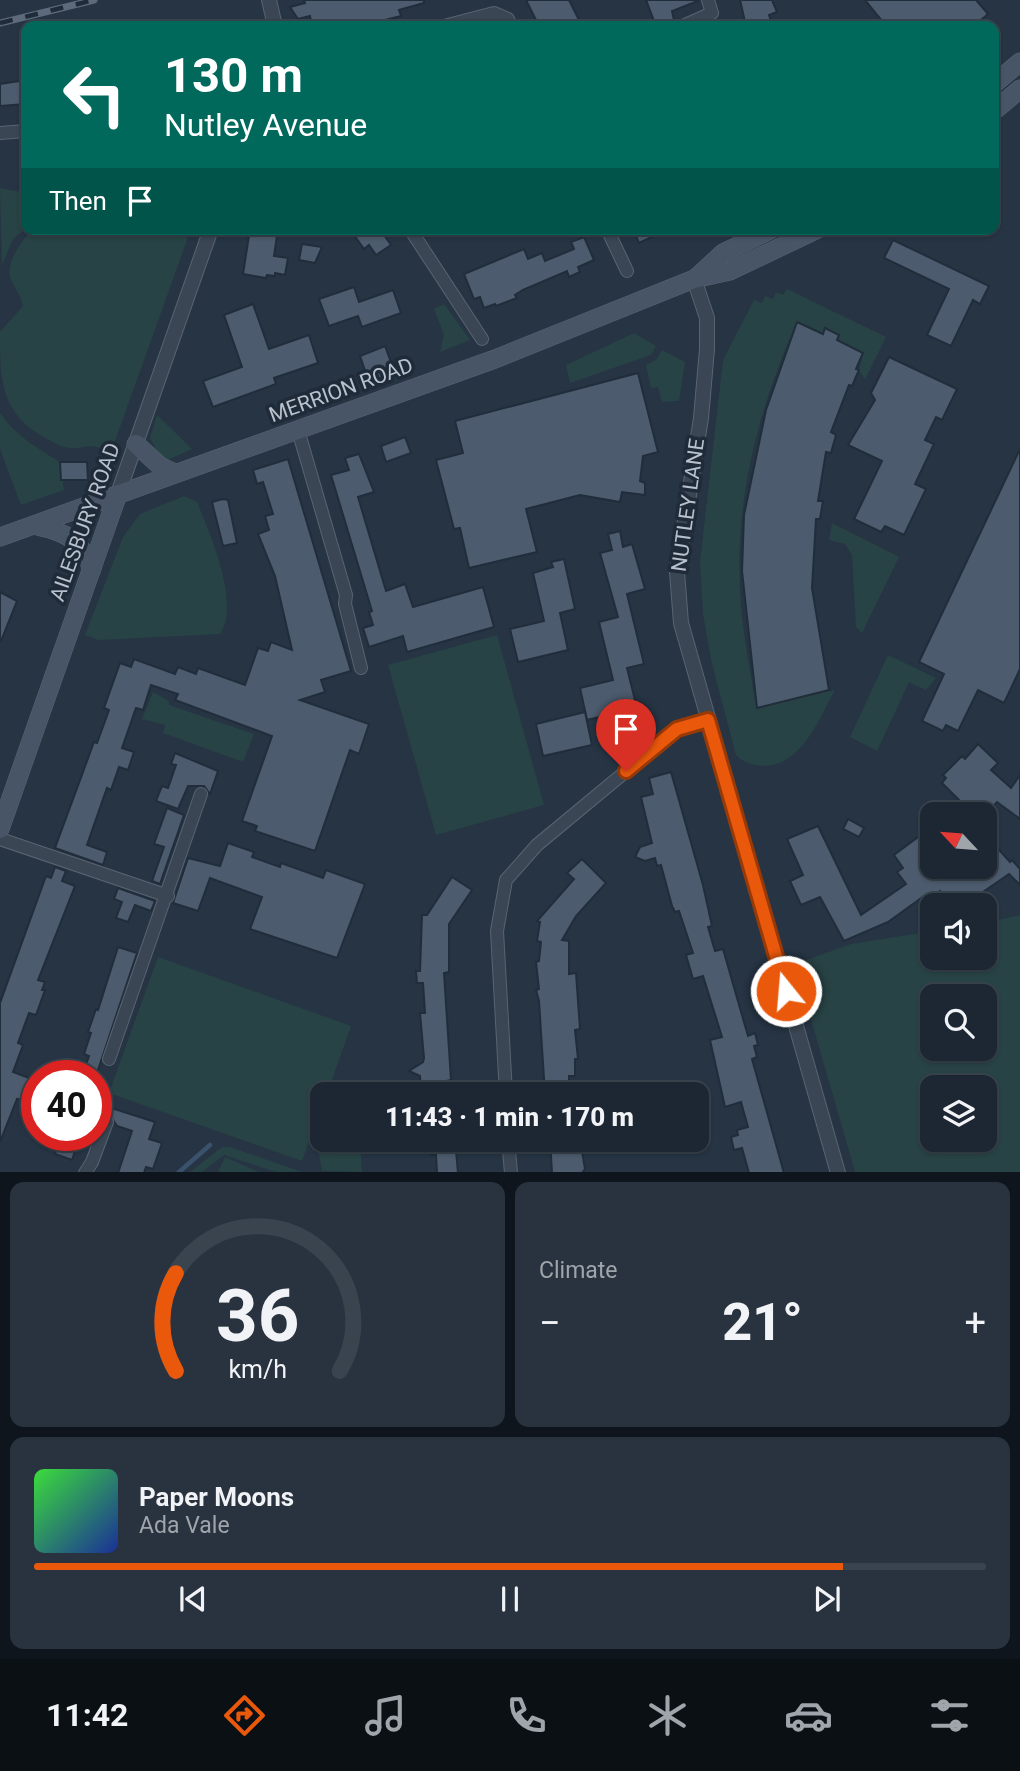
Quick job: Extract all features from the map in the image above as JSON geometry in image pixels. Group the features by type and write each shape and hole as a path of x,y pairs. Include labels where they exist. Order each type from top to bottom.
{"main road":[{"path":"999,80 1020,62"},
{"path":"999,107 1020,89"},
{"name":"MERRION ROAD","path":"694,279 723,253 760,235"},
{"name":"MERRION ROAD","path":"0,537 37,526 175,473 495,359 694,279 730,271 805,235"},
{"path":"136,444 160,466 175,473"},
{"name":"AILESBURY ROAD","path":"0,829 118,494"},
{"path":"37,526 63,531 81,546 92,569"}],"street":[{"path":"269,0 274,21"},
{"path":"694,21 712,13 708,0"},
{"path":"463,21 494,13 509,21"},
{"path":"0,133 21,131"},
{"name":"AILESBURY ROAD","path":"118,494 209,235"},
{"path":"414,235 482,339"},
{"path":"610,235 627,271"},
{"name":"NUTLEY LANE","path":"694,279 707,318 707,349 699,429 677,572 677,596 686,649 838,1172"},
{"path":"298,430 346,595 345,604 361,668"},
{"path":"505,1082 497,931 506,880 537,845 677,729 708,720"},
{"path":"109,1059 168,896 201,794"},
{"path":"0,839 168,896"},
{"path":"85,1172 96,1151"},
{"path":"509,1152 511,1172"}],"green space":[{"path":"0,188 21,192 21,232 13,239 2,265"},
{"path":"28,235 189,235 111,452 93,446 66,448 58,445 27,425 10,404 2,378 0,332 23,306 9,274 19,246"},
{"path":"787,289 886,337 865,379 859,371 863,353 797,322 771,387 752,454 741,522 739,556 742,620 756,707 835,690 814,729 795,753 784,761 771,765 756,765 745,762 736,755 711,660 703,614 700,562 723,360 754,300 762,303 765,296 773,299 776,292 783,295"},
{"path":"444,304 470,340 440,352 444,335 434,309"},
{"path":"634,333 656,346 651,355 570,383 566,365"},
{"path":"662,350 685,362 679,401 662,402 658,387 651,388 646,365 656,360"},
{"path":"0,413 20,435 60,462 64,490 21,505 0,449"},
{"path":"157,415 192,449 168,460 159,455 150,438"},
{"path":"184,496 197,502 221,569 227,606 226,621 220,634 98,640 85,635 123,537 140,514"},
{"path":"832,523 899,557 862,633 856,627 852,555 845,544 829,540"},
{"path":"497,635 544,805 436,835 388,665"},
{"path":"888,655 936,678 926,690 909,682 877,751 850,737"},
{"path":"153,692 169,701 169,705 254,734 243,762 163,733 165,725 142,719"},
{"path":"1020,915 1020,1172 855,1172 795,964 851,944 920,933 920,970 997,970 997,920"},
{"path":"158,957 351,1026 331,1082 310,1082 310,1139 302,1161 112,1094 112,1085"},
{"path":"222,1147 230,1147 302,1172 276,1172 224,1155 202,1172 190,1172"},
{"path":"319,1152 361,1152 362,1172 322,1171"},
{"path":"225,1157 259,1172 218,1172"}],"building":[{"path":"304,0 424,0 424,3 399,10 401,16 381,21 311,21 310,16 298,19 290,7 305,3"},
{"path":"526,0 569,0 580,21 536,21"},
{"path":"646,0 698,0 672,11 674,21 654,21"},
{"path":"740,0 772,0 777,12 769,15 771,21 745,21"},
{"path":"865,0 976,0 988,14 980,21 882,21"},
{"path":"21,81 21,104 0,106 0,84"},
{"path":"249,235 277,235 274,256 288,258 285,275 275,273 275,276 267,275 266,278 243,274"},
{"path":"354,235 384,235 391,245 376,255 369,245 364,249"},
{"path":"636,235 656,235 639,243"},
{"path":"584,237 594,260 578,267 580,272 569,277 567,271 523,290 515,295 517,298 496,306 495,304 484,308 480,297 474,299 464,274 524,249 528,259 542,253 545,261 574,249 571,242"},
{"path":"893,240 989,286 980,304 973,300 951,346 927,335 949,289 884,258"},
{"path":"302,244 322,247 315,263 299,260"},
{"path":"354,287 359,302 393,290 401,313 362,327 358,316 329,326 319,299"},
{"path":"253,304 269,349 309,335 318,363 274,378 276,384 213,407 203,381 242,367 224,315"},
{"path":"797,322 823,334 825,328 839,335 837,340 863,353 856,369 859,370 852,386 849,385 831,432 836,435 831,453 826,452 818,501 823,501 820,519 816,519 812,588 829,690 757,708 742,571 744,515 766,410"},
{"path":"385,346 395,373 369,382 360,356"},
{"path":"889,357 957,389 942,420 936,417 925,440 934,444 915,484 926,489 904,535 885,526 881,532 854,519 882,461 848,445 875,400 871,393"},
{"path":"638,373 658,452 643,456 640,481 645,483 645,495 622,492 620,502 580,495 526,509 537,552 469,568 460,528 454,529 436,460 463,453 455,421"},
{"path":"405,437 411,453 386,462 381,446"},
{"path":"1020,449 1020,669 1004,703 978,690 958,731 946,725 943,731 922,721 944,674 919,662"},
{"path":"359,454 374,492 358,497 386,591 405,584 413,607 483,587 494,627 407,652 403,636 369,647 363,628 373,625 369,612 372,611 331,475 349,470 345,458"},
{"path":"288,459 351,671 321,680 325,692 300,700 369,724 359,754 350,750 315,851 255,831 257,826 242,821 272,736 175,700 178,694 151,685 143,710 136,708 122,748 134,752 128,770 119,767 111,790 107,788 87,845 107,852 103,865 55,848 94,742 97,743 109,710 104,708 120,663 131,667 134,659 175,674 178,667 196,674 198,668 245,685 258,648 268,651 271,642 292,650 275,576 258,534 269,530 265,516 273,514 263,482 257,484 253,470"},
{"path":"60,462 87,462 88,480 61,480"},
{"path":"228,500 237,543 223,546 212,502"},
{"path":"620,531 623,547 632,544 645,589 627,594 644,664 627,668 637,708 587,720 580,688 613,680 599,622 618,617 600,553 612,550 608,534"},
{"path":"564,559 575,609 560,613 568,650 518,662 510,629 544,621 533,573 553,567 551,562"},
{"path":"0,592 17,601 1,641 0,641"},
{"path":"585,712 592,745 543,756 536,724"},
{"path":"978,744 998,763 991,770 1011,788 1020,775 1020,819 998,802 961,802 942,783 946,778 943,775 962,756 965,759"},
{"path":"175,753 218,771 210,794 204,786 188,786 178,809 156,801 162,786 168,788 176,765 171,764"},
{"path":"671,772 703,885 712,926 708,927 715,951 723,949 748,1036 755,1033 757,1057 752,1059 784,1172 749,1172 742,1148 734,1150 731,1137 738,1135 737,1130 748,1127 741,1102 725,1107 710,1040 722,1037 703,976 693,979 686,955 693,953 679,911 675,912 672,906 661,865 657,866 655,858 645,861 635,857 640,847 652,843 641,797 653,794 649,778"},
{"path":"167,808 184,815 160,884 152,881 164,847 154,844"},
{"path":"848,819 864,828 859,837 843,829"},
{"path":"818,826 861,915 906,884 897,872 903,868 894,855 920,836 920,879 997,879 998,849 1020,869 1020,885 1009,874 981,893 920,893 920,899 888,922 844,941 820,897 801,905 790,881 803,875 787,839"},
{"path":"228,843 254,852 252,857 280,867 281,863 323,878 326,870 365,884 337,958 250,929 262,897 210,878 198,911 173,903 188,858 220,866"},
{"path":"582,859 606,883 576,916 562,940 569,941 569,974 576,973 580,1029 575,1030 578,1059 575,1059 575,1076 569,1076 569,1082 544,1082 536,990 539,989 536,962 539,961 541,942 537,941 540,922 537,921 574,879 567,873"},
{"path":"55,867 66,871 62,881 75,886 38,980 45,982 42,990 45,990 36,1015 29,1013 18,1043 23,1045 13,1072 21,1075 21,1100 17,1099 0,1142 0,1003 46,876 51,878"},
{"path":"452,877 472,890 449,924 449,972 444,973 451,1080 446,1082 420,1082 420,1076 409,1071 423,1062 424,1058 420,1013 425,1013 423,983 417,983 416,971 420,971 422,915 427,915"},
{"path":"118,888 155,901 151,911 135,905 128,922 116,918 122,902 114,899"},
{"path":"118,947 137,953 101,1060 88,1060 89,1056 84,1054 91,1033 88,1032 96,1009 98,1010"},
{"path":"112,1108 155,1122 149,1139 162,1143 153,1169 146,1167 144,1172 118,1172 132,1131 117,1126 112,1118"},
{"path":"56,1151 75,1151 72,1160 55,1154"},
{"path":"431,1152 456,1152 458,1172 437,1172 436,1155 431,1155"},
{"path":"551,1152 582,1152 585,1169 583,1172 552,1172"}],"waterway":[{"path":"179,1172 210,1145"}],"railway":[{"path":"0,23 94,0"}],"route":[{"path":"626,771 677,729 708,720 786,991"}]}
